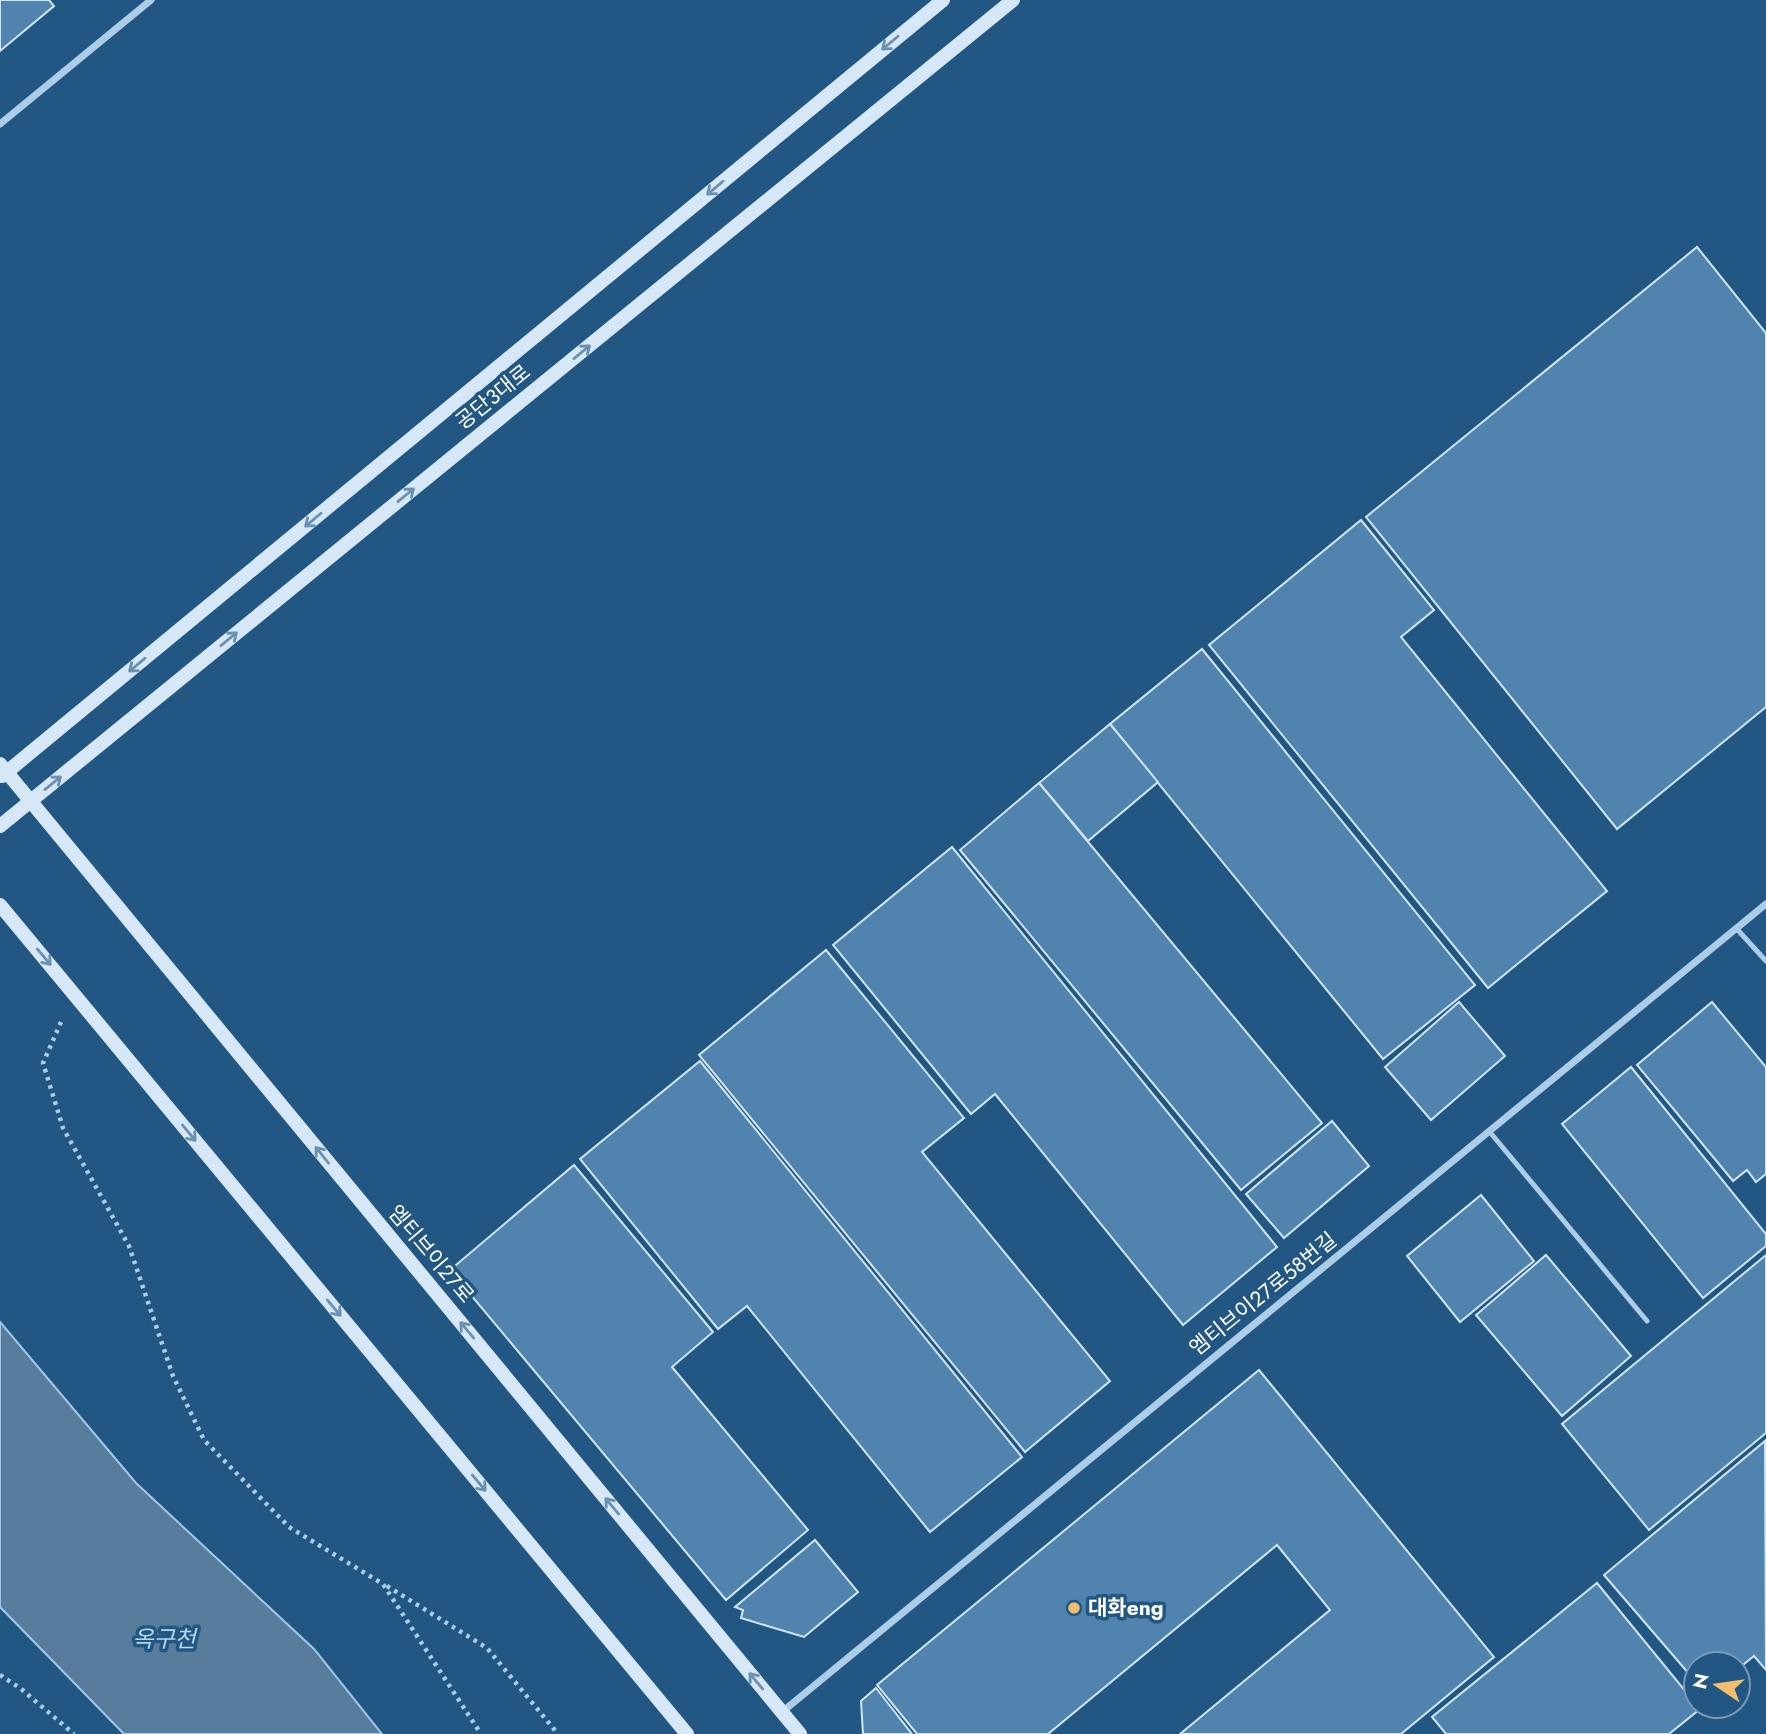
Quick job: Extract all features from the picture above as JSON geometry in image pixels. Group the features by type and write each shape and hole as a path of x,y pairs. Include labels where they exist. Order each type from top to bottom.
{"main road":[{"name":"공단3대로","path":"2,771 943,0"},
{"name":"공단3대로","path":"0,826 1013,0"},
{"name":"엠티브이27로","path":"2,771 31,801 800,1734"},
{"path":"0,905 687,1734"}],"street":[{"path":"0,124 151,0"},
{"name":"엠티브이27로58번길","path":"782,1712 1766,904"}],"lane":[{"path":"1736,928 1766,961"},
{"path":"1489,1131 1647,1321"}],"path":[{"path":"73,993 43,1063 64,1128 129,1246 173,1376 204,1440 289,1527 487,1648 558,1734"},
{"path":"383,1584 481,1734"},
{"path":"0,1675 20,1688 74,1734"}],"water":[{"name":"옥구천","path":"0,1322 136,1483 314,1649 382,1734 124,1734 0,1607"}],"building":[{"path":"0,0 49,0 54,6 0,51"},
{"path":"1697,247 1766,333 1766,707 1617,829 1366,517"},
{"path":"1361,520 1434,610 1401,637 1607,891 1488,988 1209,645"},
{"path":"1202,649 1475,985 1383,1059 1110,724"},
{"path":"1110,724 1158,782 1088,841 1039,783"},
{"path":"1039,783 1322,1123 1241,1190 960,850"},
{"path":"952,847 1277,1247 1183,1325 995,1094 971,1114 833,945"},
{"path":"826,950 964,1118 922,1152 1110,1381 1025,1452 699,1055"},
{"path":"1459,1002 1505,1056 1431,1120 1385,1067"},
{"path":"1712,1002 1766,1067 1766,1174 1756,1182 1747,1170 1733,1181 1637,1065"},
{"path":"700,1061 1022,1457 930,1532 747,1306 718,1329 580,1159"},
{"path":"1631,1067 1766,1234 1766,1246 1703,1298 1562,1124"},
{"path":"1332,1121 1369,1166 1284,1238 1246,1194"},
{"path":"574,1165 713,1332 672,1367 808,1530 726,1600 450,1270"},
{"path":"1481,1195 1534,1261 1460,1322 1407,1256"},
{"path":"1546,1255 1631,1356 1562,1416 1476,1315"},
{"path":"1766,1255 1766,1433 1649,1530 1562,1424"},
{"path":"1259,1370 1494,1657 1401,1734 1180,1734 1330,1610 1277,1545 1048,1734 917,1734 877,1685"},
{"path":"1765,1441 1766,1670 1754,1656 1752,1658 1752,1650 1682,1650 1682,1666 1604,1575"},
{"path":"815,1540 858,1592 804,1637 741,1618 743,1610 735,1607"},
{"path":"1597,1583 1682,1687 1682,1720 1686,1720 1669,1734 1446,1734 1432,1717"},
{"path":"876,1688 912,1734 863,1734 861,1701"}],"place":[{"name":"대화eng","path":"1074,1608"}]}
